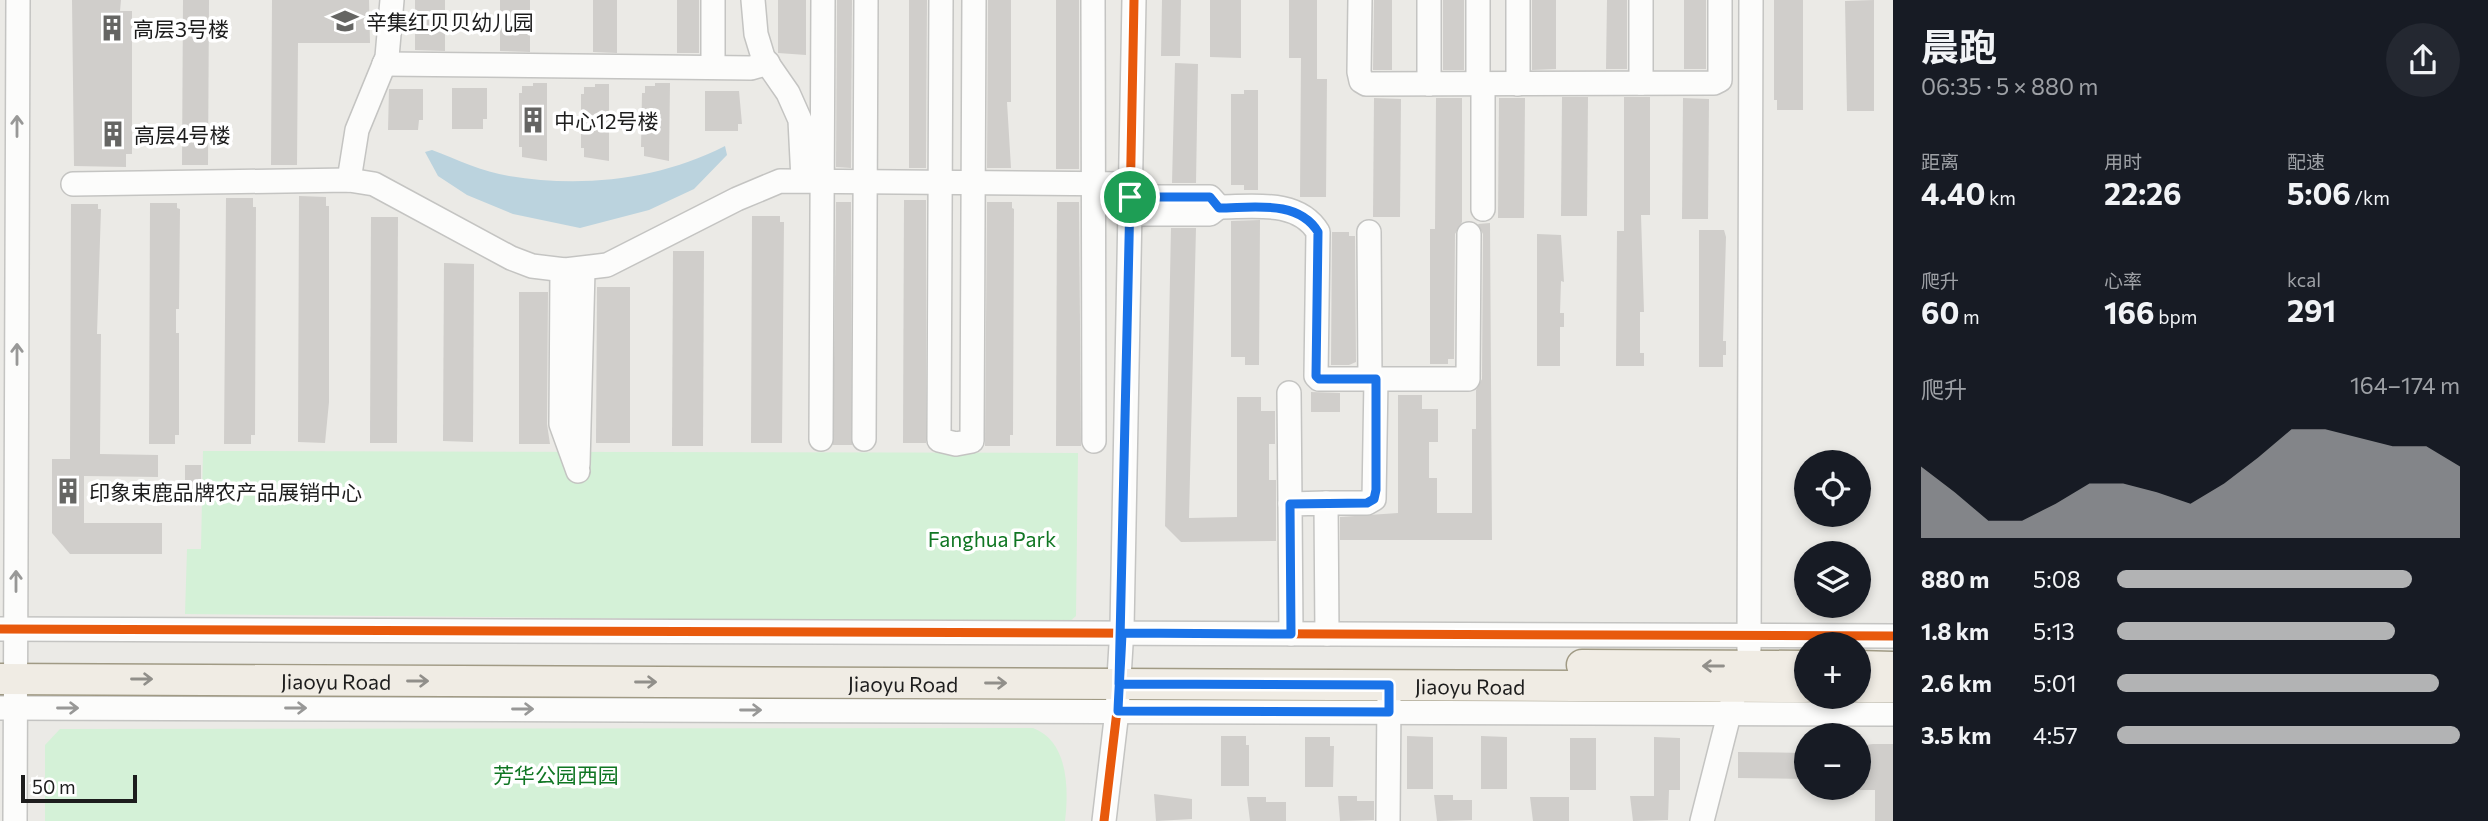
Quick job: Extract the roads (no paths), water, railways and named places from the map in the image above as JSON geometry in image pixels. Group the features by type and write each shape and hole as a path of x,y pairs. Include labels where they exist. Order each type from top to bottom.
{"main road":[{"path":"1871,666 1893,667"},
{"name":"Jiaoyu Road","path":"8,668 1119,686 1738,689 1794,670"},
{"name":"Jiaoyu Road","path":"1119,686 1389,699 1794,687"},
{"path":"1871,687 1893,687"}],"street":[{"path":"15,821 8,668 18,0"},
{"path":"349,180 357,130 391,40 392,0"},
{"path":"713,0 713,67"},
{"path":"753,0 756,34 768,63 794,104 800,120 812,180"},
{"path":"821,439 812,180 823,0"},
{"path":"864,439 866,0"},
{"path":"941,0 939,440 956,444 972,441 974,0"},
{"path":"1093,0 1094,441"},
{"path":"1104,821 1122,633 1134,0"},
{"path":"1360,0 1361,81 1429,84 1714,83 1720,80 1720,0"},
{"path":"1429,0 1429,84"},
{"path":"1478,0 1483,209"},
{"path":"1518,0 1518,84"},
{"path":"1641,0 1641,83"},
{"path":"1702,821 1738,689 1749,635 1751,0"},
{"path":"384,64 751,68 768,63"},
{"path":"73,184 349,180 374,184 511,258 532,266 572,270 607,265 780,181 1094,184 1130,198 1210,214 1219,208 1283,208 1312,223 1318,232 1316,376 1319,379 1468,379 1469,234"},
{"path":"1290,504 1367,503 1374,499 1369,232"},
{"path":"572,270 582,427 578,471 561,424 572,270"},
{"path":"1289,393 1291,634"},
{"path":"1326,503 1326,634"},
{"path":"8,668 1122,633 1893,636"},
{"path":"8,668 1119,686"},
{"path":"1738,689 1893,714"},
{"path":"1388,821 1389,699"}],"water":[{"path":"725,146 727,155 694,189 649,210 580,228 513,214 467,195 438,176 425,152 432,150 509,176 536,180 592,181 646,174 673,167"}],"place":[{"name":"辛集红贝贝幼儿园","path":"345,21"},
{"name":"高层3号楼","path":"112,28"},
{"name":"中心12号楼","path":"533,120"},
{"name":"高层4号楼","path":"113,134"},
{"name":"印象束鹿品牌农产品展销中心","path":"68,491"}],"park label":[{"name":"Fanghua Park","path":"992,538"},
{"name":"芳华公园西园","path":"556,774"}]}
